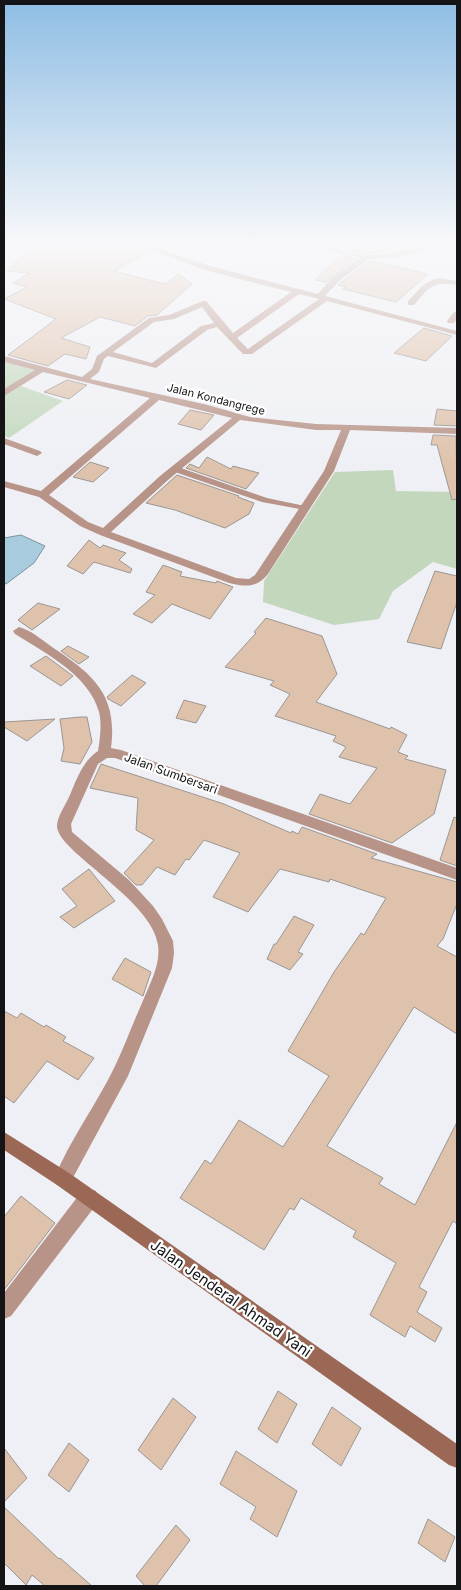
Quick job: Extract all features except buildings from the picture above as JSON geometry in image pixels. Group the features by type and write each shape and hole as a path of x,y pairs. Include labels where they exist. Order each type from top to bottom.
{"main road":[{"name":"Jalan Jenderal Ahmad Yani","path":"4,1140 63,1179 457,1457"}],"street":[{"path":"84,380 96,370 97,362 106,353 152,320"},
{"path":"216,320 246,352 251,352 293,320"},
{"path":"233,337 257,320"},
{"path":"410,320 457,332"},
{"path":"106,353 153,366 204,328 219,324"},
{"name":"Jalan Kondangrege","path":"4,359 264,423 316,427 403,428 457,432"},
{"path":"4,393 42,368"},
{"path":"42,495 157,397"},
{"path":"104,533 176,469 238,418"},
{"path":"4,484 42,495 84,524 104,533 233,581 250,584 262,574 329,471 347,427"},
{"path":"4,441 37,453"},
{"path":"19,631 53,653 90,684 105,710 104,753 93,761 85,776 64,824 65,833 71,841 132,892 164,938 166,953 164,968 122,1070 63,1179"},
{"name":"Jalan Sumbersari","path":"104,753 116,753 457,874"},
{"path":"4,1309 89,1198"}],"lane":[{"path":"176,469 265,500 305,508"}],"green space":[{"path":"4,362 38,371 21,386 63,401 9,438 4,436"},
{"path":"393,470 396,491 457,492 457,569 433,562 393,591 379,619 334,625 263,602 264,581 335,472"}],"water":[{"path":"21,535 45,546 34,563 6,584 4,583 4,538"}]}
